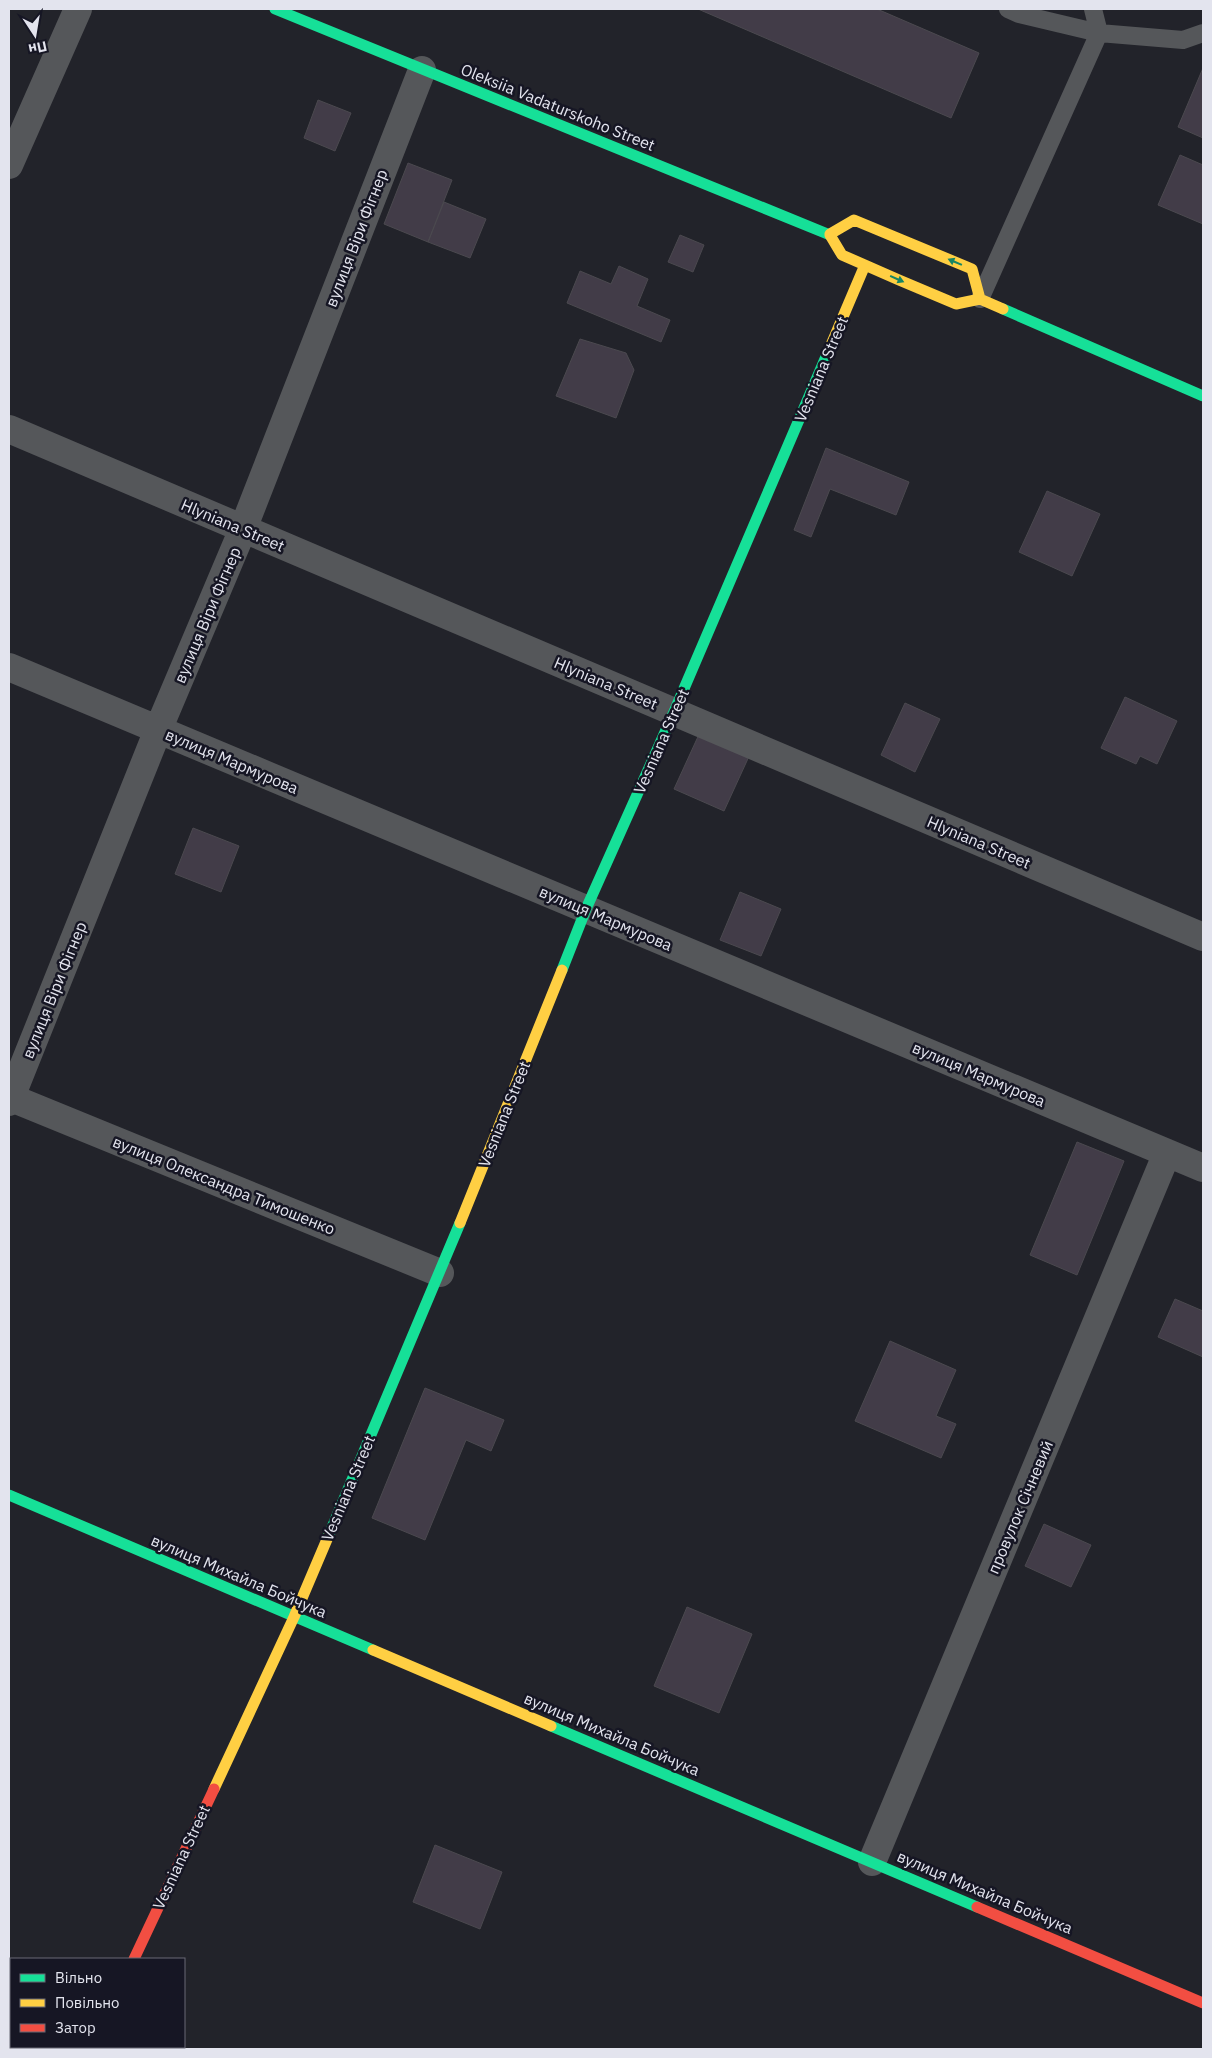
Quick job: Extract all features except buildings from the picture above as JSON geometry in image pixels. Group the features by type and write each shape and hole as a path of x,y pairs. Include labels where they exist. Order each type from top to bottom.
{"street":[{"path":"9,165 78,9"},
{"name":"Oleksiia Vadaturskoho Street","path":"275,9 830,234"},
{"name":"вулиця Віри Фігнер","path":"9,1099 158,730 243,529 422,70"},
{"path":"980,299 972,269 854,220 830,234 842,255 956,304 980,299 1203,396"},
{"name":"Vesniana Street","path":"134,1958 294,1617 440,1273 586,910 674,712 866,265"},
{"name":"Hlyniana Street","path":"9,429 1203,937"},
{"name":"вулиця Мармурова","path":"9,667 1203,1168"},
{"name":"вулиця Олександра Тимошенко","path":"9,1099 440,1273"},
{"name":"провулок Січневий","path":"872,1862 1168,1152"},
{"name":"вулиця Михайла Бойчука","path":"9,1495 1203,2003"}],"lane":[{"path":"1008,9 1019,14 1099,33 1183,40 1203,33"},
{"path":"980,299 1099,33 1093,9"}],"traffic: fast":[{"path":"275,9 830,235"},
{"path":"1003,309 1203,396"},
{"path":"562,970 586,909 674,712 831,345"},
{"path":"328,1537 460,1223"},
{"path":"9,1495 373,1650"},
{"path":"551,1726 977,1907"}],"traffic: slow":[{"path":"830,234 854,220 972,269 980,299"},
{"path":"830,235 842,255 899,280 956,304 980,299 1003,309"},
{"path":"831,345 865,265"},
{"path":"460,1223 562,970"},
{"path":"214,1789 294,1617 328,1537"},
{"path":"373,1650 551,1726"}],"traffic: jam":[{"path":"134,1958 214,1789"},
{"path":"977,1907 1203,2003"}]}
